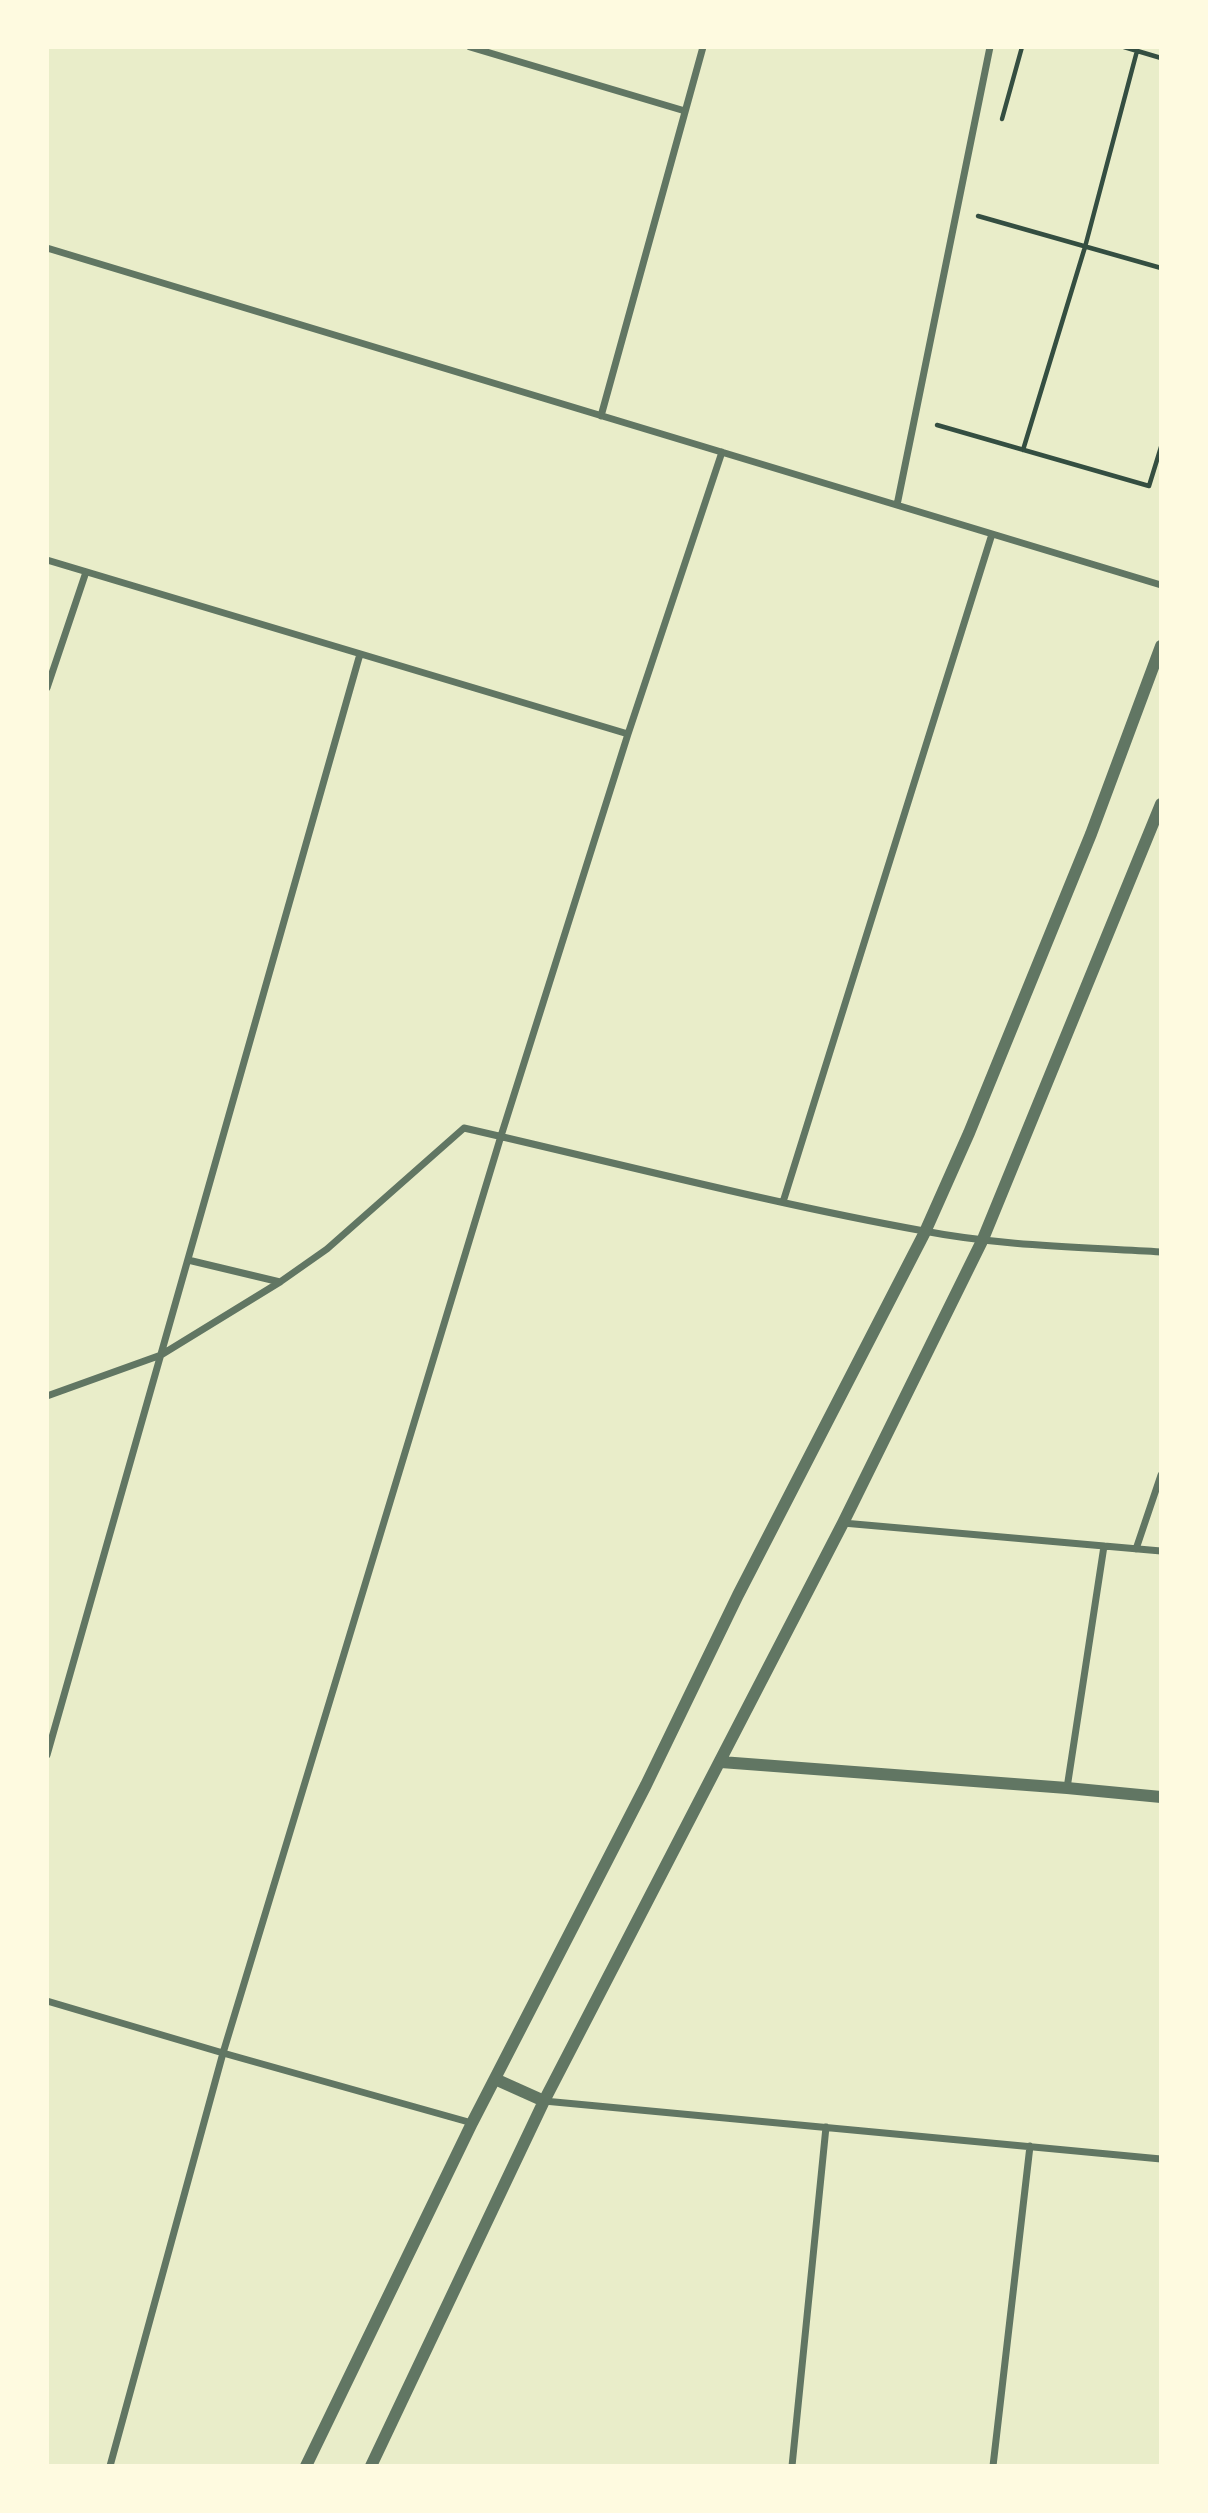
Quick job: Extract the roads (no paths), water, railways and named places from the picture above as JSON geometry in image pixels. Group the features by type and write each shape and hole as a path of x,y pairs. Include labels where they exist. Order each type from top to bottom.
{"street":[{"path":"470,47 685,111"},
{"path":"601,416 703,47"},
{"path":"897,505 990,47"},
{"path":"47,248 1161,585"},
{"path":"110,2466 223,2053 501,1136 628,734 722,452"},
{"path":"783,1202 992,534"},
{"path":"47,560 628,734"},
{"path":"47,688 86,572"},
{"path":"306,2466 472,2123 646,1785 738,1595 925,1232 969,1133 1091,834 1161,646"},
{"path":"47,1755 360,654"},
{"path":"370,2466 544,2101 843,1523 983,1239 1161,804"},
{"path":"47,1396 161,1355 280,1282 327,1249 464,1128 925,1232 1161,1252"},
{"path":"188,1260 280,1282"},
{"path":"1136,1549 1161,1475"},
{"path":"843,1523 1161,1551"},
{"path":"1067,1788 1104,1546"},
{"path":"721,1762 1161,1797"},
{"path":"47,2001 472,2123"},
{"path":"495,2079 544,2101 1161,2159"},
{"path":"792,2466 826,2127"},
{"path":"993,2466 1030,2146"}]}
